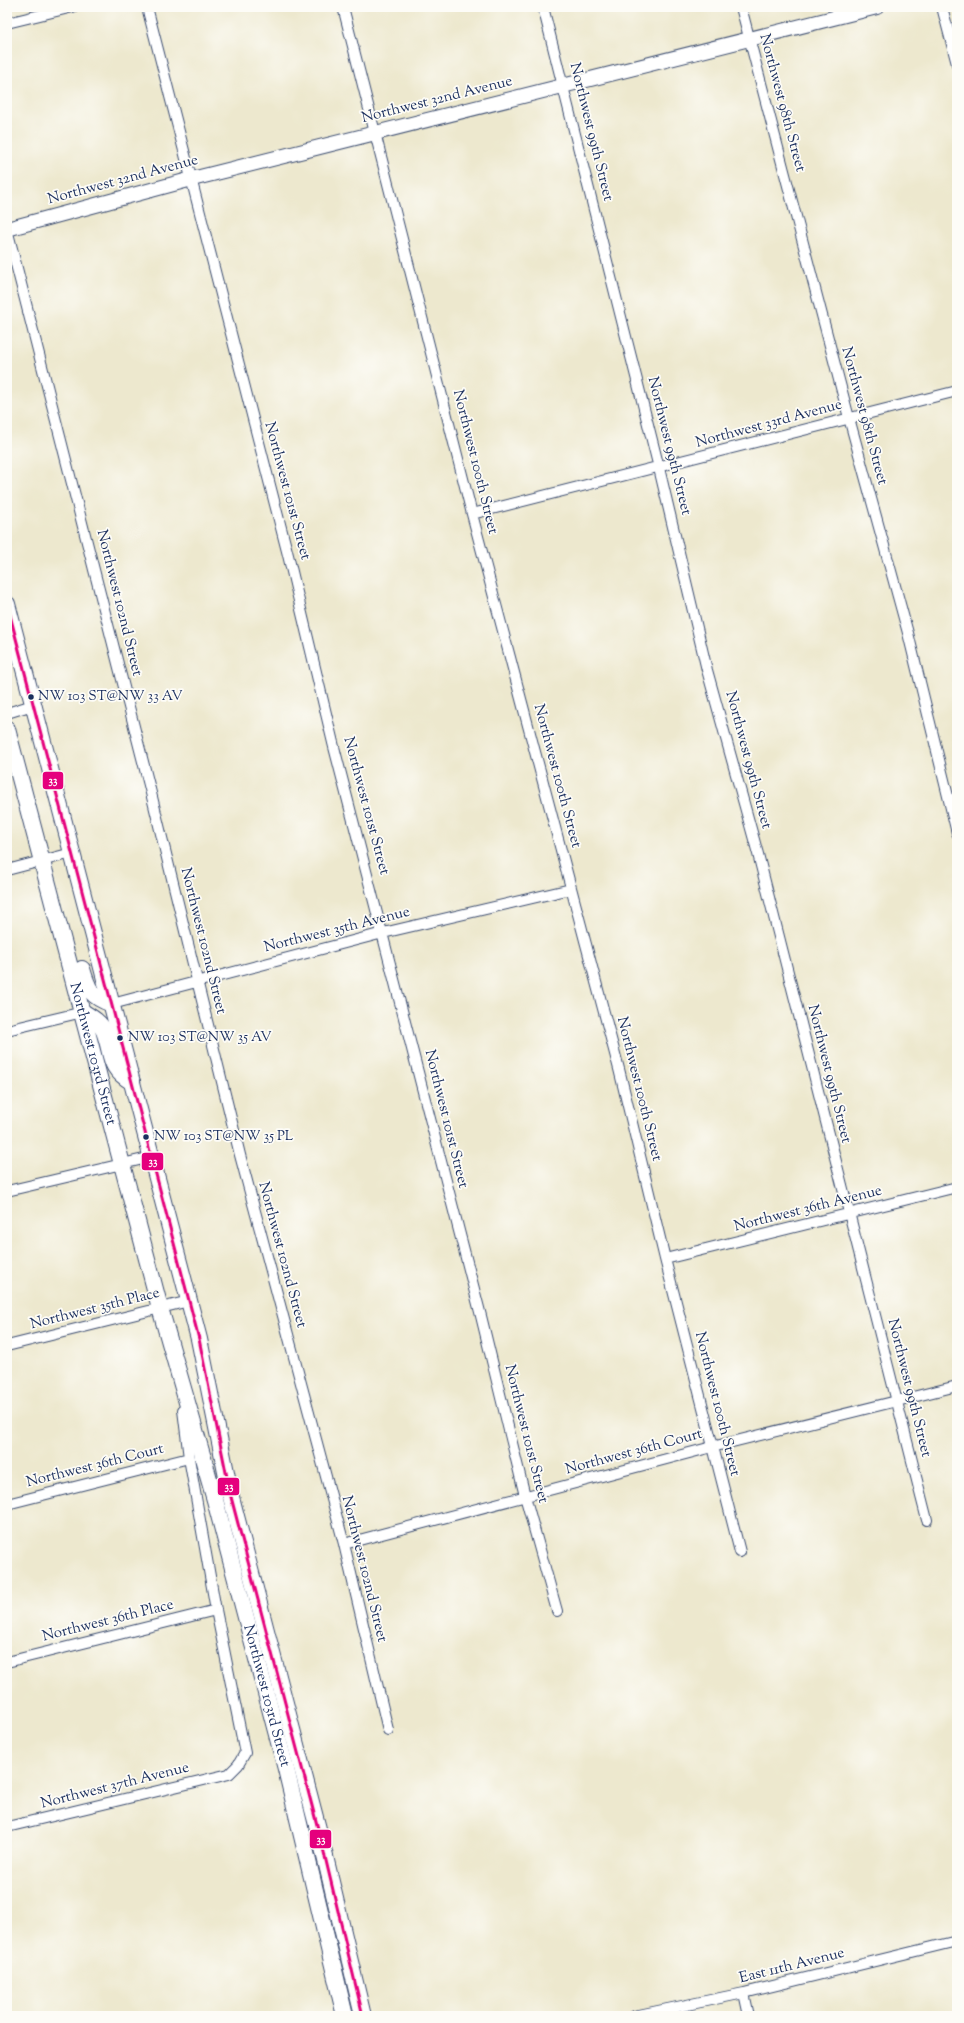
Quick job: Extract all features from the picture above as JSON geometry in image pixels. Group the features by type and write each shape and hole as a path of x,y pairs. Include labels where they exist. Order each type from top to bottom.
{"main road":[{"name":"Northwest 32nd Avenue","path":"7,229 192,179 877,7"},
{"name":"Northwest 103rd Street","path":"7,604 202,1351 230,1497 322,1844 362,2016"},
{"name":"Northwest 103rd Street","path":"7,729 160,1308 215,1500 305,1848 345,2016"},
{"path":"61,935 72,944 88,989 100,1000 112,1004"},
{"path":"83,1012 96,1020 103,1030 112,1062 120,1076 132,1082"}],"street":[{"path":"7,23 73,7"},
{"name":"Northwest 101st Street","path":"147,7 288,555 334,747 481,1316 525,1496 557,1611"},
{"name":"Northwest 100th Street","path":"343,7 472,514 620,1069 665,1259 740,1552"},
{"name":"Northwest 99th Street","path":"543,7 659,468 707,670 760,862 927,1520"},
{"name":"Northwest 98th Street","path":"741,7 849,418 908,633 957,833"},
{"path":"942,7 957,64"},
{"name":"Northwest 102nd Street","path":"7,229 198,981 240,1156 344,1544 388,1730"},
{"name":"Northwest 33rd Avenue","path":"472,514 659,468 957,391"},
{"path":"7,713 34,705"},
{"path":"7,870 72,853"},
{"name":"Northwest 35th Avenue","path":"112,1004 383,932 571,889"},
{"path":"7,1030 83,1012"},
{"path":"7,1191 152,1157"},
{"name":"Northwest 36th Avenue","path":"665,1259 957,1186"},
{"name":"Northwest 35th Place","path":"7,1346 189,1301"},
{"name":"Northwest 103rd Street","path":"180,1379 190,1458 216,1610 245,1753 238,1765 229,1774"},
{"name":"Northwest 36th Court","path":"344,1544 712,1447 898,1402 957,1386"},
{"name":"Northwest 36th Court","path":"7,1504 190,1458"},
{"name":"Northwest 36th Place","path":"7,1662 216,1610"},
{"name":"Northwest 37th Avenue","path":"7,1828 229,1774"},
{"name":"East 11th Avenue","path":"634,2016 744,1993 957,1941"},
{"path":"744,1993 749,2016"}],"transit line":[{"name":"33","path":"7,604 199,1339 231,1497 322,1844 363,2016"}],"place":[{"name":"NW 103 ST@NW 33 AV","path":"31,697"},
{"name":"NW 103 ST@NW 35 AV","path":"120,1038"},
{"name":"NW 103 ST@NW 35 PL","path":"146,1137"}]}
